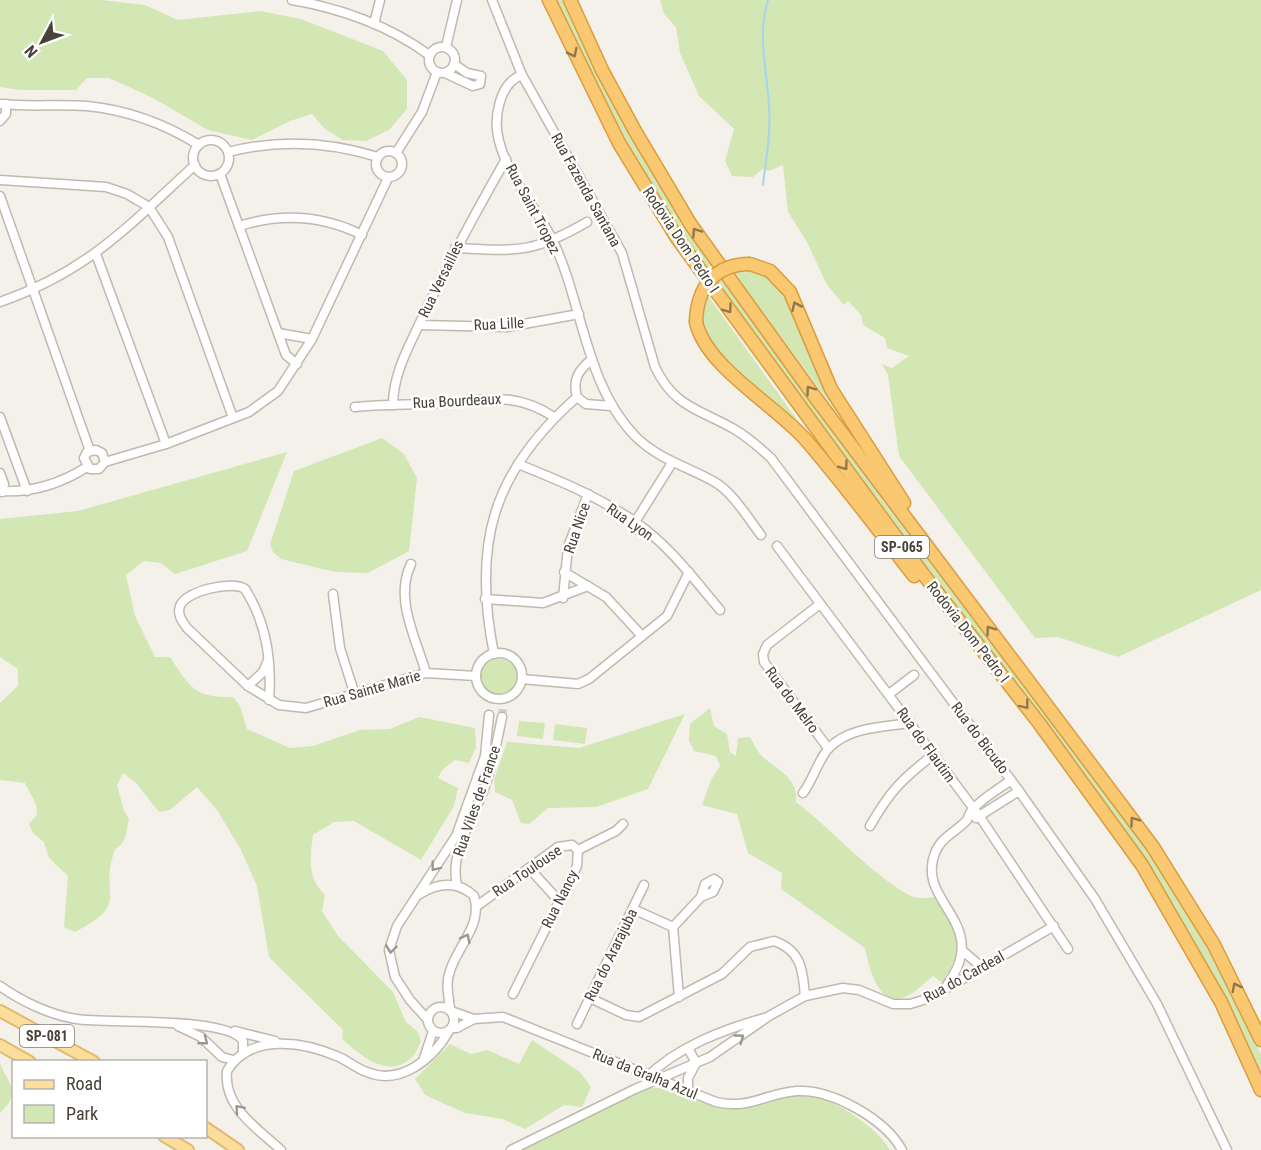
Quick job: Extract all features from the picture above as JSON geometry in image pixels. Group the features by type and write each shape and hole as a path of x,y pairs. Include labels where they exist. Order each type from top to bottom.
{"highway":[{"name":"Rodovia Dom Pedro I","path":"549,0 619,144 676,238 923,574 1084,784 1160,893 1221,1002 1261,1090"},
{"name":"Rodovia Dom Pedro I","path":"570,0 613,90 691,225 812,393 1171,873 1214,945 1261,1040"},
{"path":"975,609 840,406 822,370 790,292 770,271 750,264 725,267 709,279 698,299 696,322 702,341 711,354 774,408 805,440 938,606 996,669"}],"main road":[{"name":"SP-081","path":"0,1011 90,1060"},
{"name":"SP-081","path":"0,1045 26,1060"},
{"path":"207,1129 238,1150"},
{"path":"169,1138 188,1150"}],"street":[{"path":"292,0 305,1 374,24 429,55"},
{"path":"374,24 380,0"},
{"path":"446,47 457,0"},
{"name":"Rua Fazenda Santana","path":"492,0 522,75 622,253 663,384"},
{"path":"446,47 454,54 454,64 460,70 481,76 480,84 473,86 441,73 430,66 429,55 436,48 446,47"},
{"path":"396,153 420,118 441,73 454,64"},
{"name":"Rua Saint Tropez","path":"522,75 508,83 503,92 497,121 498,141 553,242 579,314 592,359 611,406 635,436 672,463 713,481 727,491 761,535"},
{"path":"0,121 6,114 3,104 41,107 79,106 117,111 161,125 199,146 215,141 228,152 228,164 220,174"},
{"path":"228,152 268,144 300,142 339,146 378,157"},
{"path":"199,146 194,157 195,165 204,174 220,174"},
{"path":"0,473 4,484 1,492 27,491 60,482 87,467 96,470 105,462 166,444 254,410 273,397 312,339 388,178 401,169 401,159 396,153 386,151 378,157 377,170 388,178"},
{"name":"Rua Versailles","path":"393,405 393,388 397,373 419,325 455,248 506,159"},
{"path":"0,302 33,291 96,254 195,165"},
{"path":"220,174 286,355 297,364"},
{"path":"0,180 106,187 127,194 149,207 168,237 233,418"},
{"path":"0,196 90,451"},
{"path":"239,226 274,218 299,217 331,223 362,235"},
{"path":"455,248 514,251 553,242 587,222"},
{"path":"96,254 166,444"},
{"name":"Rua Lille","path":"419,325 507,327 579,314"},
{"path":"278,333 312,339"},
{"path":"592,359 580,369 576,379 577,397 586,404 611,406"},
{"name":"Rua do Bicudo","path":"663,384 693,410 734,428 752,440 771,458 1011,780 1066,856 1129,954 1186,1061 1227,1150"},
{"name":"Rua Bourdeaux","path":"355,406 497,397 538,406 554,417"},
{"path":"494,654 485,599 485,555 498,501 518,464 554,417 577,397"},
{"path":"0,417 27,491"},
{"path":"87,467 84,458 90,451 99,451 105,462"},
{"path":"635,522 672,463"},
{"name":"Rua Lyon","path":"518,464 588,494 635,522 689,572 720,610"},
{"name":"Rua Nice","path":"562,598 568,547 588,494"},
{"name":"Rua do Flautim","path":"777,546 973,808 1068,949"},
{"path":"411,564 405,575 406,612 426,673"},
{"path":"564,572 606,597 642,636"},
{"path":"522,679 578,684 589,679 667,616 689,572"},
{"name":"Rua Sainte Marie","path":"269,700 270,657 249,595 239,584 230,583 186,597 180,606 179,617 187,628 248,686 269,700 292,708 306,708 354,692 426,673 476,676"},
{"path":"485,599 543,603 562,598 588,586"},
{"path":"333,594 340,648 354,692"},
{"name":"Rua do Melro","path":"820,604 767,645 763,654 764,662 828,748"},
{"path":"494,654 505,654 514,659 520,668 522,679 503,708 490,706 480,689 476,676 481,662 494,654"},
{"path":"248,686 263,672 270,657"},
{"path":"889,694 914,675"},
{"name":"Rua Viles de France","path":"428,1020 400,985 390,961 389,950 396,927 456,836 485,756 490,706"},
{"name":"Rua Viles de France","path":"457,885 455,869 457,856 484,788 495,751 503,708"},
{"path":"802,793 812,781 828,748 856,731 910,723"},
{"path":"870,826 887,796 900,781 933,755"},
{"path":"987,965 978,964 964,952 954,918 933,880 932,865 940,843 967,819 973,808 1011,780"},
{"path":"967,819 980,818 1019,791"},
{"name":"Rua Nancy","path":"513,994 577,866 578,850 616,831 622,824"},
{"name":"Rua Toulouse","path":"477,906 558,847 572,845 578,850"},
{"path":"529,867 558,900"},
{"path":"1,986 19,999 76,1019 173,1023 230,1030 330,1054 367,1073 383,1076 412,1070 443,1042 455,1019 450,1010 447,987 450,971 475,921 477,906 474,896 457,885 438,885 415,897"},
{"name":"Rua do Ararajuba","path":"577,1024 644,885"},
{"path":"679,997 673,927 701,897"},
{"path":"633,909 673,927"},
{"name":"Rua do Cardeal","path":"769,1016 805,996 843,988 859,990 893,1004 910,1004 930,998 1054,926"},
{"path":"590,998 626,1015 639,1017 722,974 750,947 761,942 774,941 794,951 800,961 805,996"},
{"path":"945,988 954,976 964,952"},
{"path":"450,1010 445,1007 434,1009 428,1020 433,1030 441,1034 450,1029"},
{"name":"Rua da Gralha Azul","path":"450,1010 474,1019"},
{"path":"635,1089 656,1067 688,1048 717,1034 769,1016"},
{"path":"511,1150 635,1089 723,1050 769,1016"},
{"name":"Rua da Gralha Azul","path":"450,1029 474,1019 503,1017 657,1080 730,1106 744,1105 798,1091 819,1094 873,1116 889,1131 902,1150"},
{"path":"173,1023 201,1037 222,1057 233,1060"},
{"path":"230,1030 243,1041 243,1052"},
{"path":"423,1061 433,1030"},
{"path":"717,1034 723,1050"},
{"path":"281,1150 236,1107 230,1097 226,1079 227,1071 233,1060 243,1052 263,1045 284,1043"},
{"path":"688,1048 696,1063"},
{"path":"688,1091 688,1078 696,1063"}],"green space":[{"path":"0,0 102,0 145,5 178,20 260,11 301,19 383,51 407,80 407,109 389,130 366,141 343,140 325,129 312,114 290,121 252,140 208,130 153,98 109,78 87,78 76,90 20,90 0,87"},
{"path":"555,0 565,0 713,264 707,269 656,196 629,150"},
{"path":"660,0 1261,0 1261,590 1118,657 1058,637 1035,638 899,456 888,375 882,364 892,368 909,356 887,348 885,338 863,325 861,315 848,301 844,305 827,285 807,242 788,212 783,165 769,171 763,169 753,177 732,176 725,161 734,129 699,96 680,53 676,27 664,14"},
{"path":"746,269 762,272 776,283 787,299 821,381 847,426 731,270"},
{"path":"721,275 1148,848 1226,978 1261,1054 1261,1077 1216,982 1141,853 968,621 932,577 714,282"},
{"path":"706,293 817,445 710,344 701,321"},
{"path":"382,438 404,454 417,478 409,551 368,573 335,572 281,559 273,552 270,544 294,471"},
{"path":"287,452 247,551 175,574 161,563 144,561 126,575 135,616 155,657 170,657 188,683 201,693 233,697 240,706 247,729 290,748 313,746 360,730 390,729 419,717 475,728 476,748 469,763 455,760 442,770 438,778 458,788 454,806 421,860 354,821 334,822 313,835 311,867 315,882 325,895 322,911 338,936 393,992 406,1022 418,1032 421,1042 413,1056 401,1064 392,1066 373,1062 342,1039 343,1030 269,957 257,886 241,850 217,810 197,787 170,810 159,812 137,784 123,773 117,785 124,811 129,819 124,840 114,852 110,867 108,906 103,914 75,932 64,927 68,876 49,858 44,842 33,833 29,824 37,815 36,804 25,783 0,780 0,703 18,686 18,669 0,657 0,519 78,511"},
{"path":"499,659 511,665 517,677 511,689 499,695 487,689 481,677 487,665"},
{"path":"710,708 714,726 727,734 730,752 736,756 738,738 750,737 760,754 790,780 796,793 796,802 867,864 911,896 934,897 954,930 957,949 950,970 942,983 933,976 911,994 900,998 891,998 884,993 873,977 865,948 781,889 782,873 748,853 737,814 702,805 711,780 720,766 716,756 694,751 689,741 690,724"},
{"path":"685,714 648,789 596,807 548,808 529,824 521,823 512,800 495,792 494,780 507,742 579,748"},
{"path":"519,721 545,723 543,739 517,736"},
{"path":"555,724 587,728 585,744 553,740"},
{"path":"532,1040 580,1072 591,1087 582,1107 564,1105 525,1129 503,1119 465,1113 425,1095 415,1079 450,1044 471,1054 487,1050 519,1064"},
{"path":"0,1063 12,1089 12,1094 0,1113"},
{"path":"648,1088 671,1090 727,1109 750,1107 785,1095 813,1096 828,1101 858,1118 890,1150 522,1150"}],"waterway":[{"path":"763,185 769,126 763,40 768,0"}],"tunnel":[{"path":"502,717 503,707"}]}
